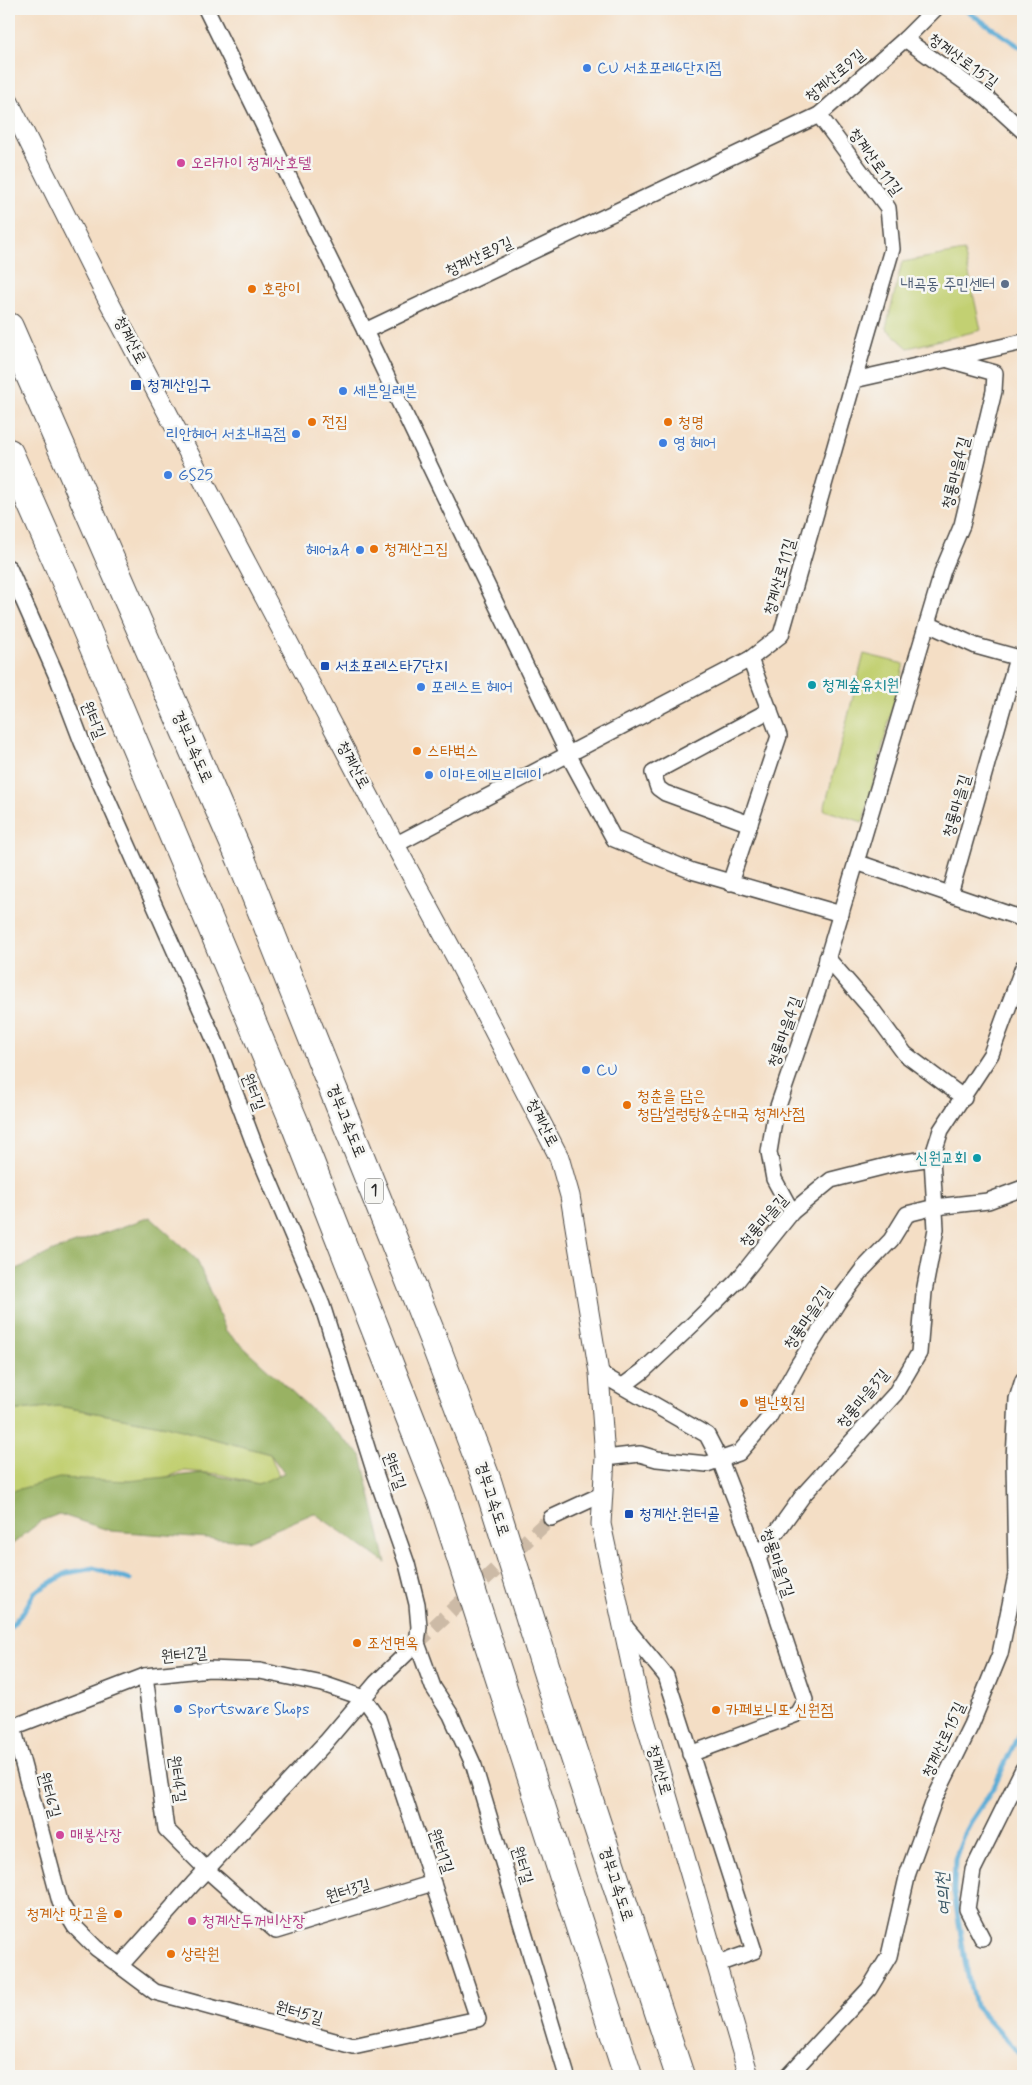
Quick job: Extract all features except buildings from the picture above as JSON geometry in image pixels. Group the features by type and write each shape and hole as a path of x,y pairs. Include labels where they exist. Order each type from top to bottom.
{"highway":[{"name":"경부고속도로","path":"9,327 241,859 432,1336 487,1481 555,1697 680,2076"},
{"path":"9,453 71,592 292,1115 438,1490 628,2076"}],"street":[{"path":"206,9 365,331 568,754 614,839 692,872 841,914"},
{"name":"청계산로9길","path":"365,331 819,114 909,35 935,9"},
{"name":"청계산로15길","path":"909,35 1023,131"},
{"name":"청계산로","path":"9,102 106,296 395,845 460,962 559,1157 570,1196 599,1372 605,1458 601,1524 638,1696 715,1965 749,2076"},
{"name":"청계산로11길","path":"395,845 750,659 781,636 892,249 888,208 819,114"},
{"path":"854,380 1023,342"},
{"name":"청룡마을4길","path":"792,1212 774,1179 769,1152 775,1114 841,914 943,570 962,525 994,391 995,373 949,360"},
{"name":"원터길","path":"9,568 58,679 82,742 218,1048 258,1154 322,1305 374,1470 407,1564 417,1604 419,1627 417,1643 433,1687 451,1715 474,1766 567,2076"},
{"path":"928,624 976,646 1020,659"},
{"path":"730,883 779,736 750,659"},
{"name":"청룡마을길","path":"950,894 1020,659"},
{"path":"750,824 665,793 658,788 653,773 770,710"},
{"path":"856,862 1023,919"},
{"path":"827,958 874,1012 905,1054 964,1098"},
{"path":"932,1158 941,1130 964,1098 991,1054 1023,967"},
{"name":"청룡마을길","path":"623,1386 643,1371 737,1281 792,1212 831,1180 898,1163 932,1158"},
{"name":"청룡마을3길","path":"758,1558 804,1494 895,1394 919,1353 924,1292 936,1229 932,1158"},
{"path":"936,1207 988,1201 1023,1188"},
{"name":"청룡마을2길","path":"720,1460 739,1454 768,1419 798,1365 838,1302 863,1269 891,1240 907,1214 936,1207"},
{"name":"청룡마을1길","path":"599,1372 707,1435 720,1460 758,1558 805,1700 797,1714 690,1754"},
{"name":"청계산로15길","path":"788,2076 869,1989 889,1956 908,1873 935,1798 971,1725 1000,1654 1016,1575 1014,1459 1017,1399 1023,1380"},
{"path":"605,1458 640,1454 657,1459 707,1464 720,1460"},
{"path":"551,1518 603,1494"},
{"path":"624,1624 666,1676 754,1951 715,1965"},
{"path":"121,1965 326,1742 376,1683 417,1643"},
{"name":"원터2길","path":"13,1728 145,1676 209,1669 260,1671 323,1684 364,1698"},
{"name":"원터4길","path":"145,1676 166,1829 207,1870"},
{"name":"원터1길","path":"364,1698 378,1718 478,2019"},
{"name":"원터6길","path":"13,1728 60,1902 75,1928 96,1948 121,1965"},
{"path":"982,1938 967,1909 973,1870 1023,1769"},
{"name":"원터3길","path":"207,1870 276,1932 433,1883"},
{"name":"원터5길","path":"121,1965 155,1992 353,2046 478,2019"}],"green space":[{"path":"964,251 981,330 908,348 886,328 902,262"},
{"path":"864,654 904,664 863,822 824,810"},
{"path":"150,1217 197,1260 226,1331 361,1455 386,1563 314,1513 248,1541 111,1531 59,1514 41,1521 9,1547 9,1492 59,1478 129,1481 203,1473 258,1484 284,1473 270,1454 166,1426 59,1406 9,1411 9,1273 53,1251"},
{"path":"59,1406 166,1426 270,1454 279,1476 258,1484 219,1474 185,1471 154,1481 113,1481 9,1492 9,1411"}],"waterway":[{"name":"여의천","path":"964,9 1023,49"},
{"path":"9,1628 24,1611 35,1592 67,1573 94,1568 130,1580"},
{"name":"여의천","path":"1023,1725 994,1787 968,1826 955,1859 954,1892 966,1967 975,2006 1023,2057"}],"tunnel":[{"path":"417,1643 551,1518"}],"place":[{"name":"CU 서초포레6단지점","path":"587,68"},
{"name":"오라카이 청계산호텔","path":"181,163"},
{"name":"내곡동 주민센터","path":"1005,284"},
{"name":"호랑이","path":"252,289"},
{"name":"청계산입구","path":"136,385"},
{"name":"세븐일레븐","path":"343,391"},
{"name":"전집","path":"312,422"},
{"name":"청명","path":"668,422"},
{"name":"리안헤어 서초내곡점","path":"296,434"},
{"name":"영 헤어","path":"663,443"},
{"name":"GS25","path":"168,475"},
{"name":"청계산그집","path":"374,549"},
{"name":"헤어aA","path":"360,550"},
{"name":"서초포레스타7단지","path":"325,666"},
{"name":"청계숲유치원","path":"812,685"},
{"name":"포레스트 헤어","path":"421,687"},
{"name":"스타벅스","path":"417,751"},
{"name":"이마트에브리데이","path":"429,775"},
{"name":"CU","path":"586,1070"},
{"name":"청춘을 담은 청담설렁탕&순대국 청계산점","path":"627,1105"},
{"name":"신원교회","path":"977,1158"},
{"name":"별난횟집","path":"744,1403"},
{"name":"청계산.원터골","path":"629,1514"},
{"name":"조선면옥","path":"357,1643"},
{"name":"Sportsware Shops","path":"178,1709"},
{"name":"카페보니또 신원점","path":"716,1710"},
{"name":"매봉산장","path":"60,1835"},
{"name":"청계산 맛고을","path":"118,1914"},
{"name":"청계산두꺼비산장","path":"192,1921"},
{"name":"상락원","path":"171,1954"}]}
